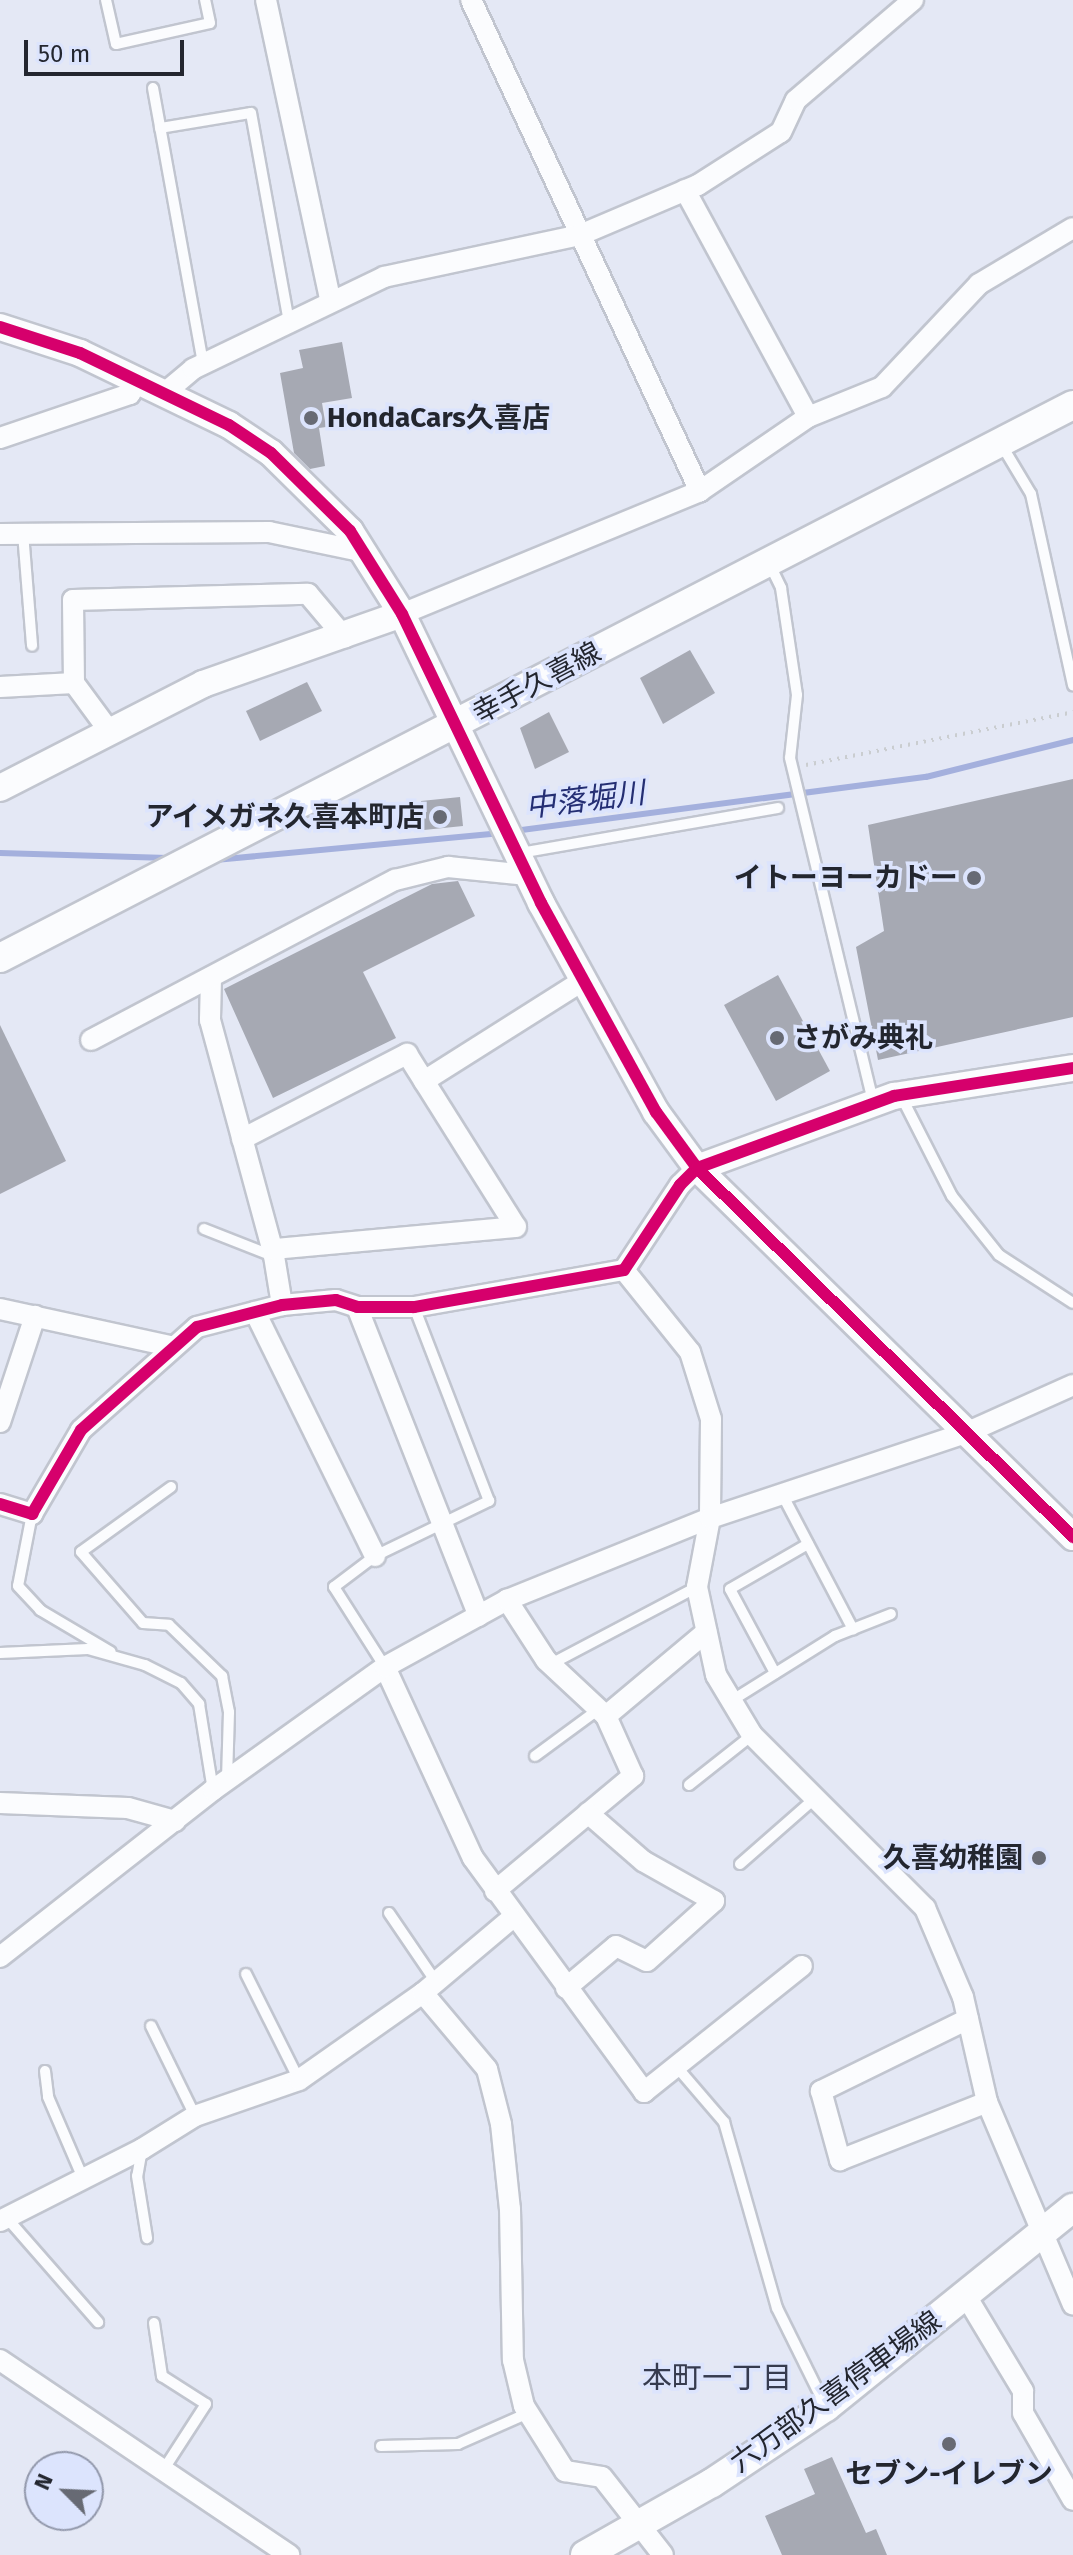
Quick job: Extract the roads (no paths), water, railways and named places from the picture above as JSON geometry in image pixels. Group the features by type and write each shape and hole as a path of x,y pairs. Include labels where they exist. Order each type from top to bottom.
{"main road":[{"name":"幸手久喜線","path":"0,958 456,726 1073,405"},
{"name":"六万部久喜停車場線","path":"585,2555 641,2524 826,2407 1073,2208"}],"street":[{"path":"266,0 331,302"},
{"path":"471,0 700,491"},
{"path":"167,391 203,364 384,277 580,235 685,190 781,132 796,100 913,0"},
{"path":"685,190 808,417"},
{"path":"0,788 203,684 345,638 700,491 808,417 882,387 979,284 1073,228"},
{"path":"0,327 167,391 271,453 350,531 402,614 523,864 630,1072 697,1168 1073,1537"},
{"path":"0,438 130,394 138,378"},
{"path":"0,534 269,532 360,551"},
{"path":"110,732 74,683 73,600 308,594 345,638"},
{"path":"0,687 74,683"},
{"path":"91,1040 395,880 448,867 523,864"},
{"path":"211,978 210,1020 273,1252 282,1305"},
{"path":"424,1081 582,981"},
{"path":"242,1139 407,1054 516,1227 273,1252"},
{"path":"0,1504 32,1514 81,1430 170,1346 197,1327 282,1305 336,1300 357,1307 414,1307 624,1270 680,1185 697,1168 900,1095 1073,1068"},
{"path":"624,1270 690,1352 711,1419 710,1518 697,1587 716,1675 752,1735 813,1800 925,1908 968,2019 987,2102 1040,2235 1073,2305"},
{"path":"357,1307 441,1527 479,1616"},
{"path":"0,1309 170,1346"},
{"path":"255,1312 375,1556"},
{"path":"0,1422 35,1316"},
{"path":"0,1957 220,1785 385,1667 507,1600 710,1518 968,1432 1073,1385"},
{"path":"495,1891 633,1776 603,1712 551,1664 507,1600"},
{"path":"603,1712 706,1632"},
{"path":"385,1667 473,1858 512,1918 644,2092 802,1966"},
{"path":"0,1803 128,1808 175,1821"},
{"path":"566,1988 616,1946 647,1961 714,1901 643,1861 588,1813"},
{"path":"2,2216 142,2149 195,2116 299,2080 430,1988 512,1918"},
{"path":"430,1988 487,2069 501,2124 510,2209 513,2360 528,2413 565,2471 602,2477 663,2555"},
{"path":"968,2019 821,2091 840,2160 987,2102"},
{"path":"966,2296 1023,2391 1023,2413 1073,2500"},
{"path":"0,2360 289,2555"}],"lane":[{"path":"106,0 116,44 210,23 205,0"},
{"path":"153,88 203,364"},
{"path":"160,128 251,113 289,322"},
{"path":"1000,442 1031,494 1073,685"},
{"path":"23,533 32,646"},
{"path":"768,561 781,588 797,695 790,758 874,1103"},
{"path":"523,864 778,808"},
{"path":"900,1095 952,1196 999,1255 1073,1303"},
{"path":"204,1229 273,1252"},
{"path":"385,1667 334,1587 375,1556 441,1527 489,1501 414,1307"},
{"path":"171,1487 81,1552 143,1623 169,1625 222,1676 229,1712 220,1785"},
{"path":"782,1494 853,1629"},
{"path":"32,1514 18,1586 40,1610 127,1661"},
{"path":"775,1673 730,1589 808,1544"},
{"path":"551,1664 697,1587"},
{"path":"731,1701 853,1629 891,1614"},
{"path":"0,1653 88,1649 181,1683 199,1704 220,1785"},
{"path":"535,1756 603,1712"},
{"path":"689,1785 752,1735"},
{"path":"740,1864 813,1800"},
{"path":"389,1913 430,1988"},
{"path":"246,1974 299,2080"},
{"path":"151,2026 195,2116"},
{"path":"676,2066 724,2122 777,2308 826,2407"},
{"path":"45,2071 48,2097 82,2176"},
{"path":"142,2149 137,2176 147,2238"},
{"path":"2,2216 98,2322"},
{"path":"154,2323 162,2376 206,2404 164,2469"},
{"path":"381,2446 458,2444 528,2413"}],"waterway":[{"name":"中落堀川","path":"514,831 926,777 1073,740"},
{"name":"中落堀川","path":"215,860 499,833"},
{"name":"中落堀川","path":"0,853 168,858"}],"place":[{"name":"HondaCars久喜店","path":"311,418"},
{"name":"アイメガネ久喜本町店","path":"440,817"},
{"name":"イトーヨーカドー","path":"974,878"},
{"name":"さがみ典礼","path":"777,1038"},
{"name":"久喜幼稚園","path":"1039,1858"},
{"name":"セブン-イレブン","path":"949,2444"}],"district":[{"name":"本町一丁目","path":"717,2378"}]}
